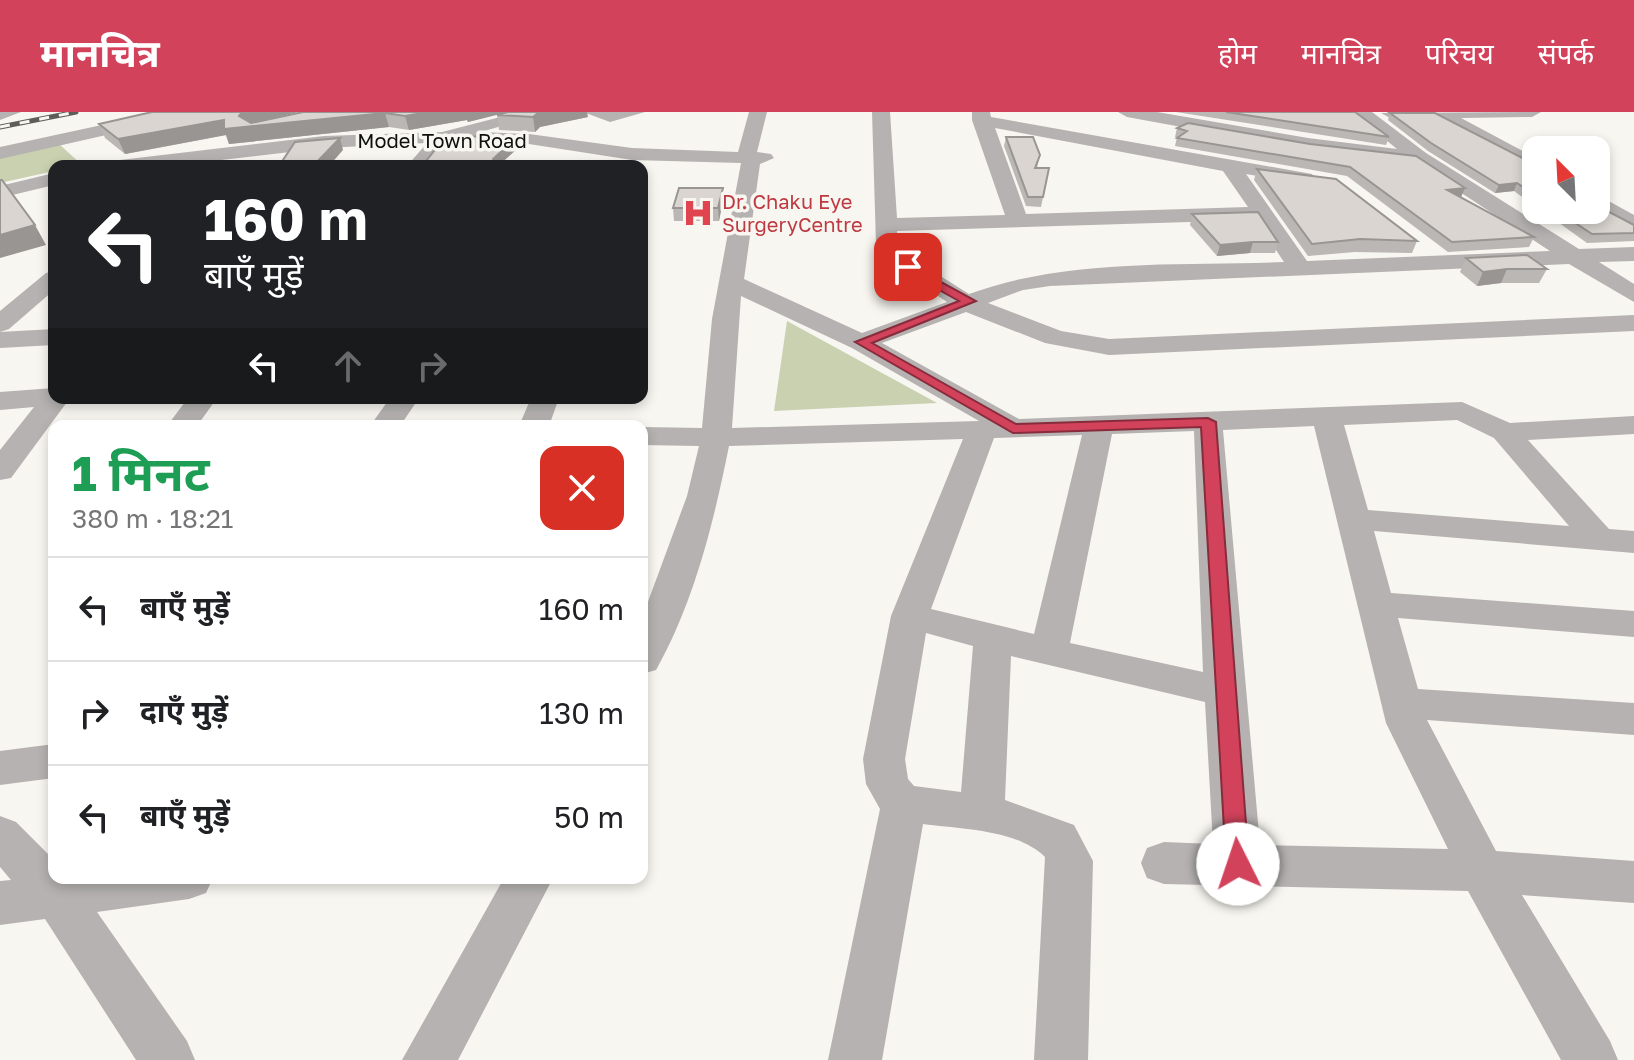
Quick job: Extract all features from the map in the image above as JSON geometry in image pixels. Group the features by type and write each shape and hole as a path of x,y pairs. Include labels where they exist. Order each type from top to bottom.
{"street":[{"path":"58,121 102,112"},
{"path":"0,153 186,112"},
{"path":"592,112 610,117 636,112"},
{"path":"648,646 672,592 703,496 716,437 731,282 754,160 758,112"},
{"path":"754,160 775,112"},
{"path":"881,112 887,244 896,258 969,301 1042,336 1069,344 1109,347 1634,323"},
{"path":"1127,112 1296,142 1419,157"},
{"path":"1360,112 1443,115 1532,112"},
{"path":"1360,112 1419,157 1634,295"},
{"path":"422,160 442,137 528,113"},
{"path":"0,115 9,125"},
{"path":"1443,115 1522,158"},
{"path":"981,116 1017,219"},
{"path":"981,116 1230,166 1322,173 1296,142"},
{"path":"133,160 259,130"},
{"name":"Model Town Road","path":"171,160 324,142 442,137 630,160 754,160"},
{"path":"305,160 324,142"},
{"path":"1230,166 1299,267"},
{"path":"0,192 48,180"},
{"path":"1610,191 1621,191"},
{"path":"1610,209 1634,224"},
{"path":"886,225 1261,213"},
{"path":"1415,242 1440,261"},
{"path":"861,342 1018,284 1065,277 1634,254"},
{"path":"731,282 861,342 998,429"},
{"path":"0,324 48,283"},
{"path":"0,340 48,337"},
{"path":"0,401 48,398"},
{"path":"0,471 50,404"},
{"path":"648,436 716,437 1099,426 1462,411 1505,432 1600,540"},
{"path":"1327,417 1407,723 1482,871 1591,1060"},
{"path":"1208,422 1238,864"},
{"path":"1505,432 1634,425"},
{"path":"1049,652 1099,426"},
{"path":"998,429 910,616 884,759 886,782 904,803 982,814 1052,835 1061,841 1070,861 1061,1060"},
{"path":"1354,519 1634,542"},
{"path":"1376,604 1634,624"},
{"path":"910,616 1224,692"},
{"path":"982,814 993,638"},
{"path":"1402,703 1634,719"},
{"path":"0,768 48,762"},
{"path":"855,1060 904,803"},
{"path":"0,836 57,895 168,1060"},
{"path":"1164,863 1482,871 1634,882"},
{"path":"0,903 142,884"},
{"path":"429,1060 526,884"}],"green space":[{"path":"58,143 77,160 48,160 48,172 0,183 0,156"},
{"path":"787,321 937,403 774,411"}],"building":[{"path":"152,112 242,112 239,116 251,123 303,112 428,112 405,116 385,113 224,129 224,120 118,139 99,124"},
{"path":"541,112 533,117 497,115"},
{"path":"1226,112 1355,112 1389,137"},
{"path":"1390,113 1435,113 1522,158 1522,186 1517,183 1499,185 1431,143"},
{"path":"1188,123 1310,144 1416,156 1465,188 1447,190 1534,237 1452,242 1350,167 1177,138 1187,131 1177,128"},
{"path":"446,136 517,137 493,160 427,160"},
{"path":"1006,137 1033,137 1040,155 1035,168 1049,168 1043,197 1028,197"},
{"path":"340,138 319,160 283,160 295,142"},
{"path":"1257,169 1336,179 1417,241 1360,239 1312,244"},
{"path":"2,180 35,225 0,235"},
{"path":"679,188 723,188 718,208 673,208"},
{"path":"1258,212 1278,242 1220,245 1192,214"},
{"path":"1610,212 1634,225 1634,233 1592,234 1577,224 1610,224"},
{"path":"1527,255 1547,269 1483,272 1466,258"}],"railway":[{"path":"0,127 76,112"}],"place":[{"name":"Dr. Chaku Eye SurgeryCentre","path":"698,213"}],"route":[{"path":"908,267 969,301 861,342 1013,428 1208,422 1238,864"}]}
